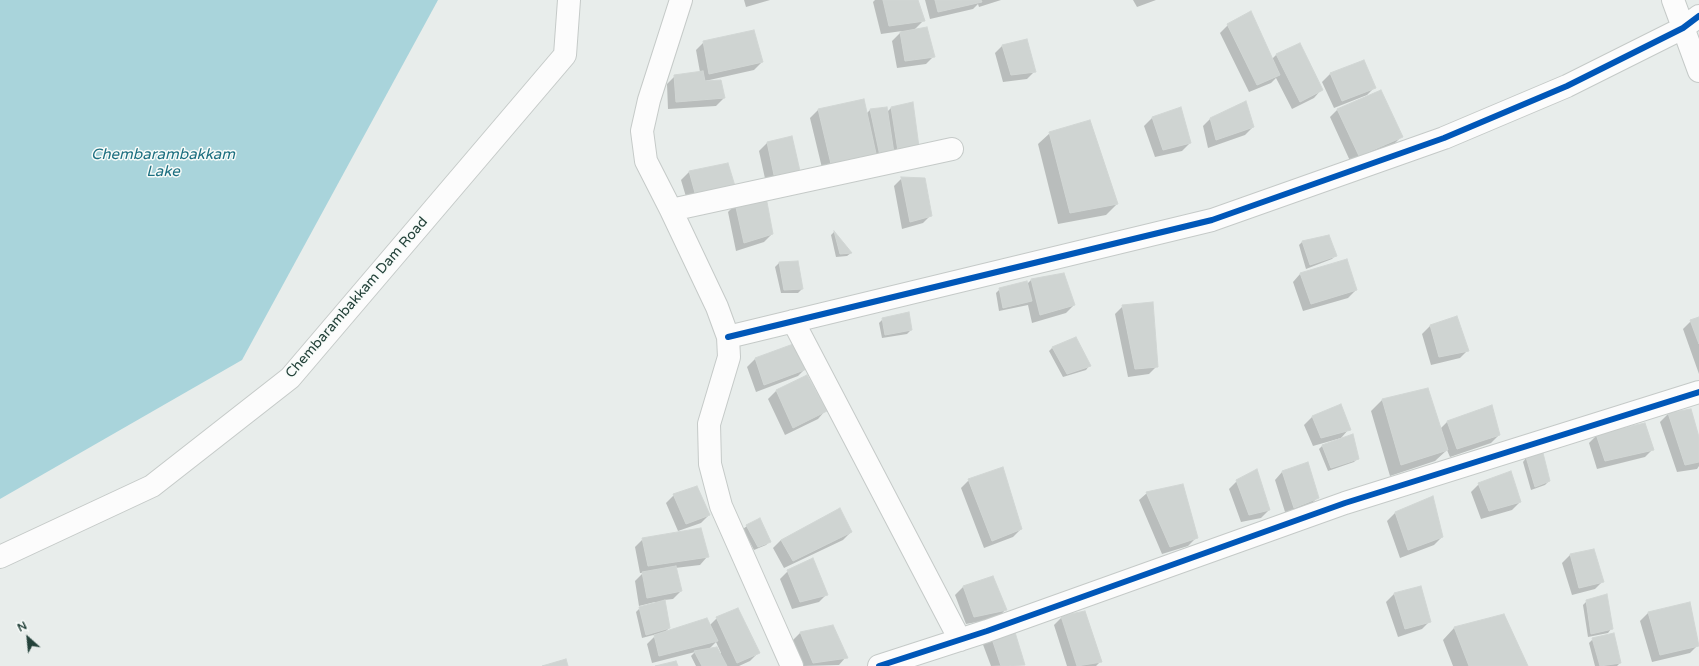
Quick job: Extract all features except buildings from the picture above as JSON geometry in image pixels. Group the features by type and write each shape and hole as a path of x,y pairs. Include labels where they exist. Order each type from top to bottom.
{"street":[{"name":"Chembarambakkam Dam Road","path":"0,557 152,486 290,378 565,55 569,0"},
{"path":"681,0 648,100 642,131 646,161 717,307 728,337 728,357 709,424 710,464 721,506 792,666"},
{"path":"1673,0 1691,22 1699,71"},
{"path":"728,337 1212,220 1444,138 1567,86 1691,22"},
{"path":"671,210 952,150"},
{"path":"793,321 960,640"},
{"path":"879,666 960,640 1345,503 1699,392"}],"water":[{"name":"Chembarambakkam Lake","path":"0,0 438,0 242,360 0,499"}],"cycle path":[{"path":"728,337 1212,220 1444,138 1567,86 1683,28 1699,16"},
{"path":"879,666 987,631 1345,503 1699,392"}]}
